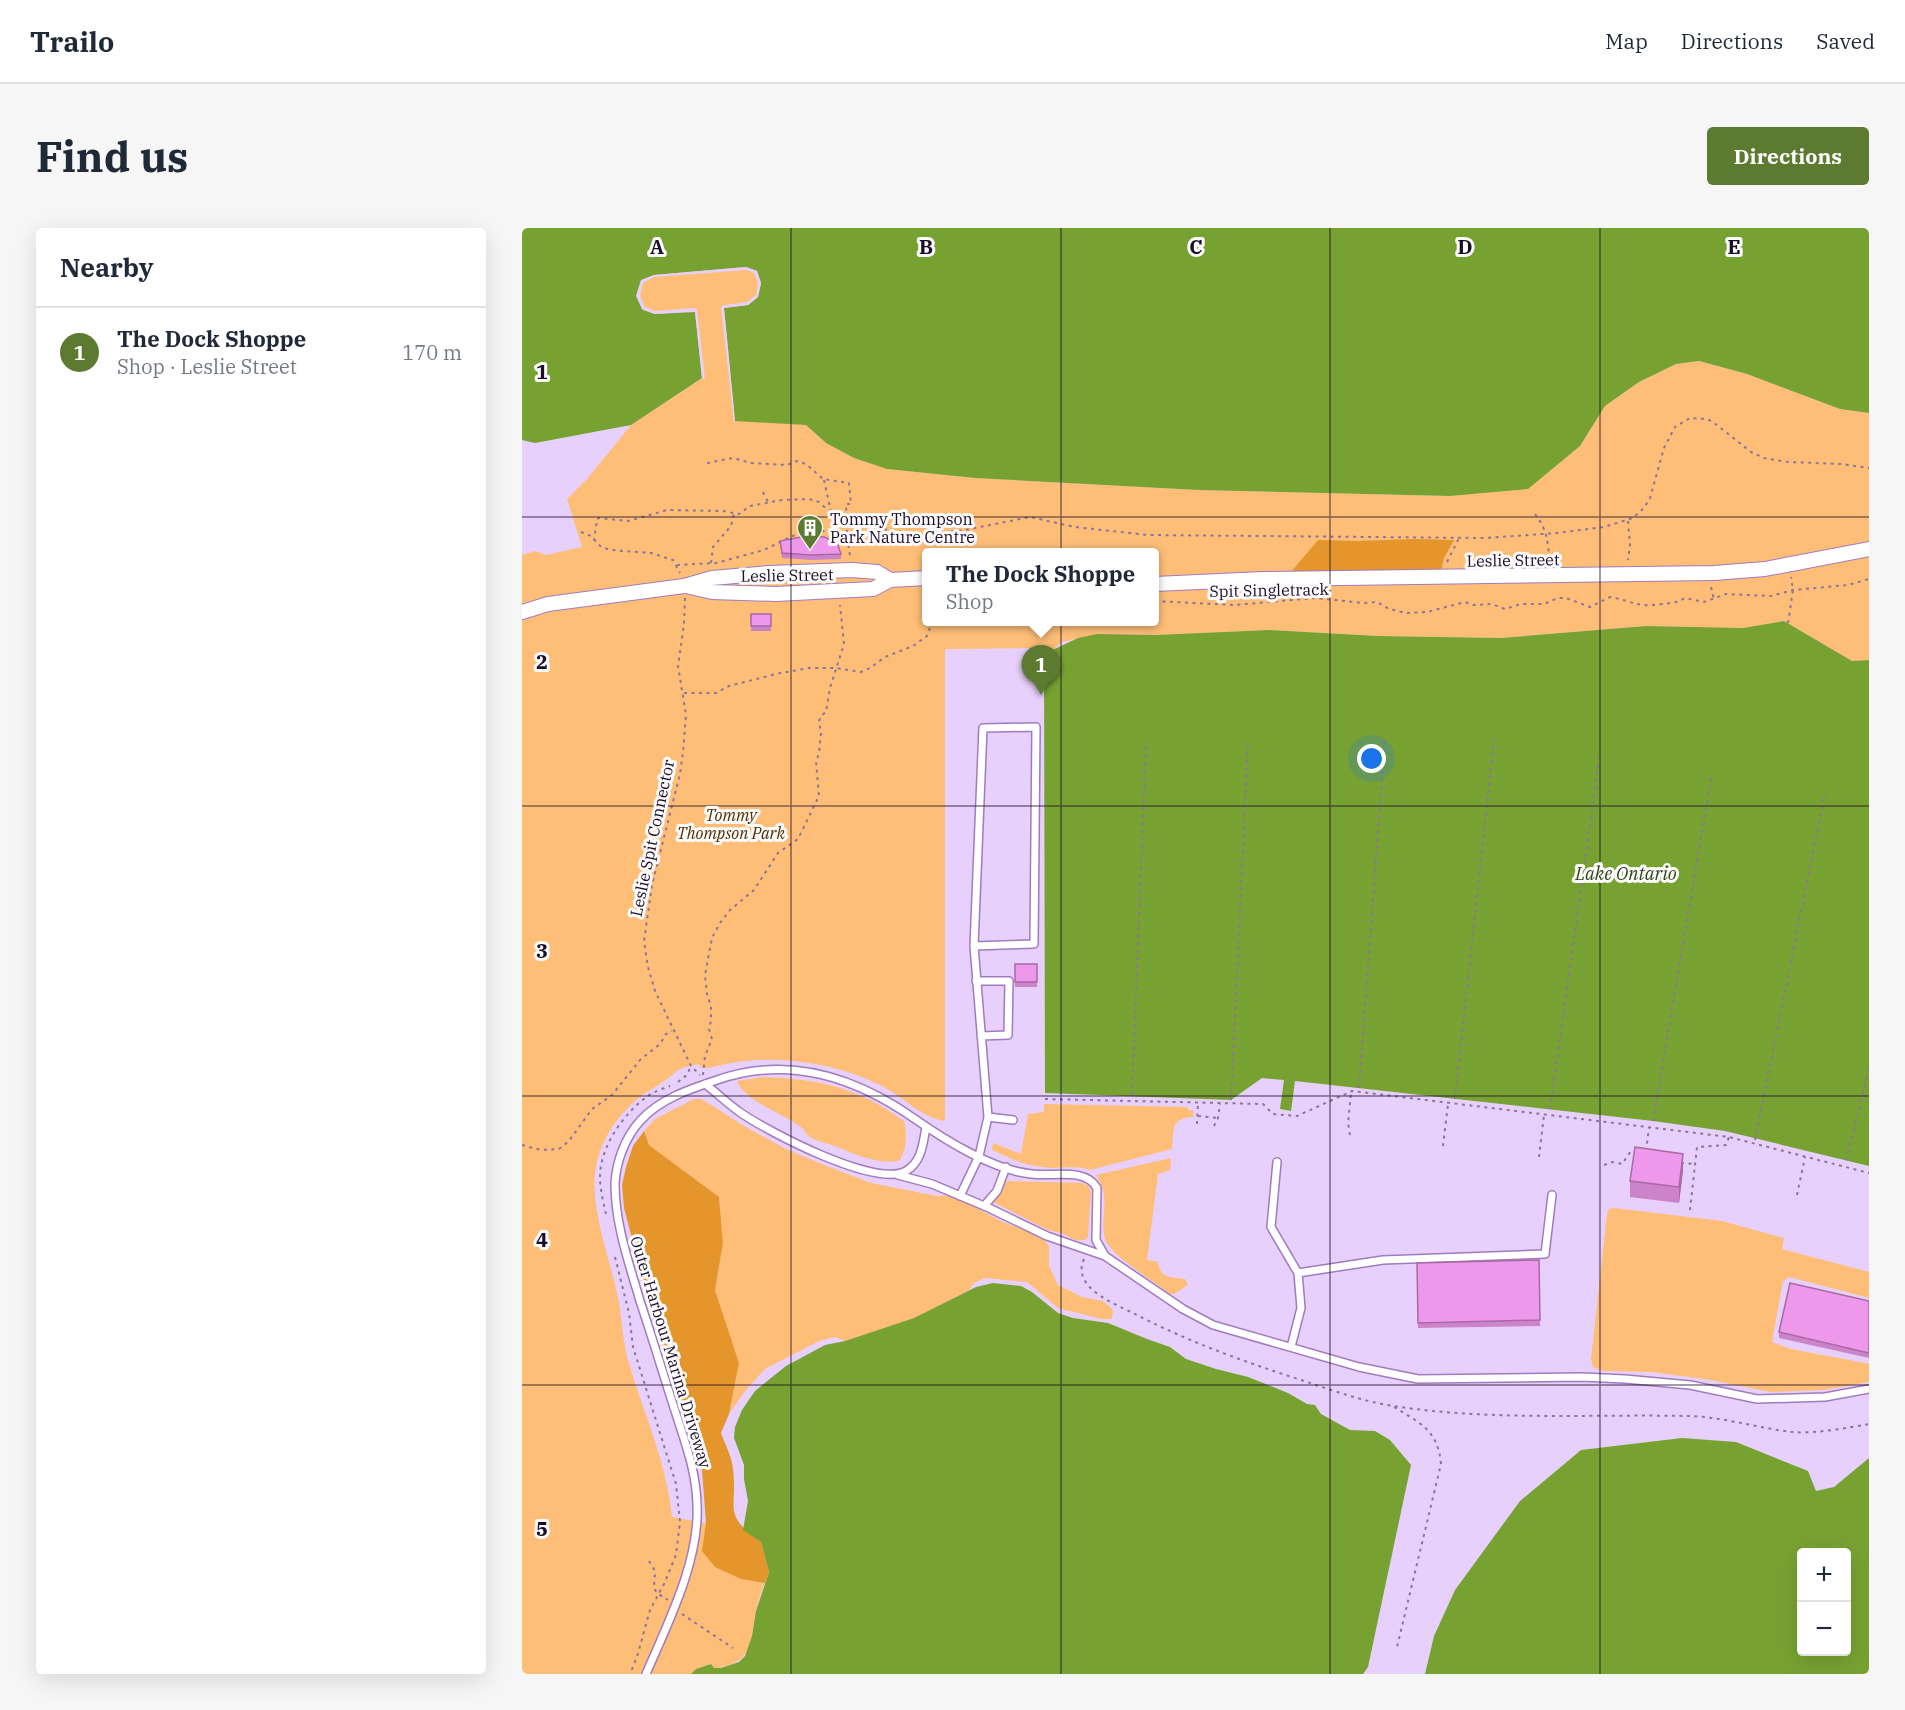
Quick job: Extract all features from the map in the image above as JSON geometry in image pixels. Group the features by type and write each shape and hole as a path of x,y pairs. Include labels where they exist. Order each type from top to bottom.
{"street":[{"name":"Leslie Street","path":"1159,584 1263,579 1714,573 1764,569 1869,549"},
{"name":"Leslie Street","path":"522,612 548,604 684,586 712,578 769,573 852,570 877,572 890,580"},
{"name":"Leslie Street","path":"684,586 712,592 765,594 873,589 890,580 922,578"}],"lane":[{"path":"960,1196 979,1156 988,1117 974,946 984,728 1036,727 1034,944 974,946"},
{"path":"976,981 1008,981 1008,1035 981,1036"},
{"name":"Outer Harbour Marina Driveway","path":"646,1674 676,1604 689,1564 698,1507 691,1457 625,1249 617,1208 615,1183 619,1160 628,1138 640,1120 672,1098 704,1082 730,1075 759,1069 820,1072 867,1089 942,1138 1006,1167 1031,1174 1077,1176 1089,1179 1094,1183 1098,1195 1096,1240 1106,1256"},
{"path":"704,1082 740,1112 790,1141 869,1173 898,1175 932,1184 1047,1236 1106,1256 1196,1317 1213,1324 1359,1366 1418,1379 1582,1377 1625,1379 1690,1385 1757,1399 1825,1397 1869,1389"},
{"path":"988,1117 1012,1120"},
{"path":"898,1175 915,1163 920,1154 926,1127"},
{"path":"1277,1162 1271,1227 1298,1273 1301,1308 1291,1347"},
{"path":"984,1206 997,1191 1006,1167"},
{"path":"1298,1273 1383,1260 1545,1254 1552,1195"}],"path":[{"path":"594,541 599,518 628,521 667,510 723,511 740,514 750,506 768,502 809,499 819,502 832,514 866,527 922,535 956,532 1030,517 1075,527 1148,535 1459,538 1584,530 1628,520 1640,512 1650,498 1664,448 1674,429 1689,418 1709,420 1751,452 1770,460 1869,468"},
{"path":"707,463 733,458 751,463 788,465 797,460 806,464 824,480 849,483 851,504 846,504 847,537 852,570"},
{"path":"824,480 832,514"},
{"path":"763,492 768,502"},
{"path":"711,563 713,547 730,526 734,513"},
{"path":"1535,514 1545,527 1547,534 1552,576"},
{"path":"1627,575 1630,545 1628,520"},
{"path":"676,565 711,563 764,550 792,536 824,531 847,537"},
{"path":"581,532 587,533 601,547 651,554 673,560 684,586"},
{"path":"1445,577 1448,558 1459,538"},
{"name":"Spit Singletrack","path":"1159,601 1234,605 1315,597 1363,603 1377,602 1389,609 1406,613 1427,612 1465,602 1473,605 1492,604 1505,609 1521,604 1544,604 1558,597 1590,607 1610,597 1640,606 1654,606 1676,603 1685,598 1704,602 1726,594 1771,596 1793,590 1848,585 1869,579"},
{"name":"Leslie Spit Connector","path":"606,1216 599,1178 602,1161 613,1135 634,1107 647,1096 680,1081 687,1075 691,1066 655,991 644,941 652,885 682,763 686,729 678,666 684,624 684,586"},
{"path":"704,1082 705,1056 712,1039 709,1029 711,1006 705,975 712,938 730,910 754,890 778,853 798,839 819,796 816,762 821,733 819,721 826,712 830,688 844,644 838,590"},
{"path":"1788,623 1793,590"},
{"path":"683,693 716,693 729,686 809,668 836,668 861,672 885,657 913,646 927,636 930,626"},
{"path":"1359,1088 1385,738"},
{"path":"1455,1099 1494,739"},
{"path":"1231,1100 1248,741"},
{"path":"1132,1095 1146,742"},
{"path":"1550,1109 1599,759"},
{"path":"1653,1121 1712,773"},
{"path":"1755,1140 1825,793"},
{"path":"522,1145 541,1150 560,1149 569,1141 592,1109 612,1095 640,1060 673,1030"},
{"path":"1846,1161 1869,1069"},
{"path":"1350,1135 1348,1123 1352,1091"},
{"path":"1045,1099 1263,1104 1273,1114 1297,1116 1352,1091 1729,1137 1869,1173"},
{"path":"1197,1124 1198,1103"},
{"path":"1214,1126 1218,1118 1220,1103"},
{"path":"1443,1146 1449,1103"},
{"path":"1539,1157 1544,1115"},
{"path":"1198,1116 1218,1118"},
{"path":"1604,1165 1612,1162 1622,1164 1631,1151 1646,1152 1649,1127"},
{"path":"1690,1210 1697,1147 1726,1145 1729,1137"},
{"path":"1797,1195 1805,1156"},
{"path":"1675,1162 1695,1164"},
{"path":"613,1250 629,1313 633,1347 676,1484 680,1522 676,1555 650,1611 630,1674"},
{"path":"1391,1406 1425,1426 1434,1437 1441,1464 1397,1647"}],"green space":[{"name":"Tommy Thompson Park","path":"746,267 757,271 761,283 758,297 748,305 735,420 806,425 826,443 854,458 887,469 975,478 1198,490 1450,496 1527,489 1580,446 1605,406 1639,382 1676,364 1698,361 1747,374 1840,409 1869,413 1869,660 1852,661 1784,621 1743,628 1646,626 1501,638 1378,636 1269,630 1155,635 1097,634 1062,642 1044,654 1043,648 945,649 945,1121 920,1112 882,1086 832,1068 779,1060 739,1062 708,1068 702,1068 698,1064 679,1070 629,1107 609,1132 597,1163 595,1196 601,1233 617,1293 626,1352 660,1457 672,1517 710,1524 769,1572 758,1602 748,1649 739,1660 732,1664 714,1668 711,1664 696,1669 691,1674 522,1674 522,555 535,551 546,555 582,547 567,499 587,479 631,425 702,378 695,312 655,314 642,309 636,296 641,280 654,275"},
{"path":"762,1077 802,1080 837,1087 887,1109 904,1121 906,1141 900,1160 874,1160 810,1137 794,1122 747,1095 737,1081"},
{"path":"694,1099 701,1099 786,1149 824,1165 871,1183 937,1196 951,1195 1003,1222 1041,1236 1049,1246 1049,1266 1058,1285 1082,1297 1103,1301 1113,1310 1112,1319 1102,1319 1058,1308 1027,1282 985,1278 974,1283 969,1290 915,1318 845,1341 835,1337 819,1341 765,1369 729,1414 739,1363 715,1290 723,1243 719,1197 649,1145 644,1131 655,1119"},
{"path":"1044,1104 1187,1107 1193,1110 1193,1117 1177,1123 1173,1131 1172,1149 1090,1170 1078,1167 1035,1166 992,1150 993,1143 1021,1154 1028,1114 1044,1112"},
{"path":"1171,1158 1170,1170 1158,1174 1147,1260 1158,1262 1161,1272 1167,1276 1185,1279 1188,1285 1174,1294 1170,1294 1134,1268 1108,1245 1104,1230 1103,1191 1096,1175"},
{"path":"1007,1181 1083,1183 1088,1186 1091,1191 1088,1237 1085,1240 1075,1240 1048,1230 993,1202"},
{"path":"1609,1209 1722,1221 1784,1238 1782,1249 1869,1272 1869,1298 1789,1277 1783,1281 1772,1342 1791,1349 1869,1364 1869,1382 1824,1390 1770,1392 1711,1380 1651,1372 1603,1371 1593,1367 1591,1359 1607,1214"}],"shaded area":[{"path":"1318,540 1454,540 1444,558 1441,571 1291,572"},
{"path":"644,1131 649,1145 719,1197 723,1243 715,1290 739,1363 729,1414 721,1433 732,1464 736,1517 740,1524 761,1542 769,1572 765,1583 741,1579 715,1567 702,1551 706,1523 702,1470 652,1314 624,1208 622,1185 626,1167 633,1146"}],"water":[{"path":"522,228 1869,228 1869,413 1840,409 1747,374 1699,361 1676,364 1639,382 1605,406 1580,446 1528,489 1450,496 1198,490 975,478 887,469 854,458 826,443 806,425 735,421 724,308 748,305 758,297 761,283 757,271 746,267 654,275 641,281 637,296 643,310 655,314 695,311 702,378 631,425 535,443 522,440"},
{"name":"Lake Ontario","path":"1784,621 1852,661 1869,660 1869,1166 1725,1131 1295,1081 1291,1111 1280,1109 1284,1080 1262,1078 1231,1100 1045,1093 1044,654 1078,638 1097,634 1155,635 1269,630 1378,636 1501,638 1646,626 1743,628"},
{"path":"993,1283 1021,1286 1058,1313 1073,1318 1108,1323 1170,1347 1186,1359 1248,1377 1288,1393 1307,1404 1315,1405 1321,1414 1350,1430 1375,1431 1390,1440 1411,1465 1368,1667 1363,1674 691,1674 696,1669 711,1664 714,1668 721,1668 739,1662 745,1656 769,1572 761,1542 743,1530 748,1501 744,1465 734,1438 735,1427 742,1410 755,1391 786,1366 825,1345 845,1341 914,1318 976,1287"},
{"path":"1682,1438 1736,1442 1808,1471 1816,1491 1834,1487 1869,1458 1869,1674 1425,1674 1434,1636 1455,1590 1520,1501 1581,1450"}],"pier":[{"path":"746,267 757,271 761,283 758,297 748,305 724,308 734,423 721,307 747,302 756,295 758,283 754,273 746,270 654,277 643,283 640,296 645,307 655,311 695,308 697,310 705,379 702,378 695,312 655,314 642,309 636,296 641,280 654,275"}],"building":[{"name":"Tommy Thompson Park Nature Centre","path":"807,536 824,537 837,542 841,554 782,553 780,541"},
{"path":"751,614 771,614 771,626 751,626"},
{"path":"1015,964 1037,964 1037,982 1015,982"},
{"path":"1635,1147 1683,1154 1679,1187 1630,1181"},
{"path":"1539,1260 1540,1320 1418,1323 1417,1263"},
{"path":"1790,1283 1869,1301 1869,1353 1779,1332"}],"place":[{"name":"Tommy Thompson Park Nature Centre","path":"810,551"},
{"name":"The Dock Shoppe","path":"1041,695"}]}
